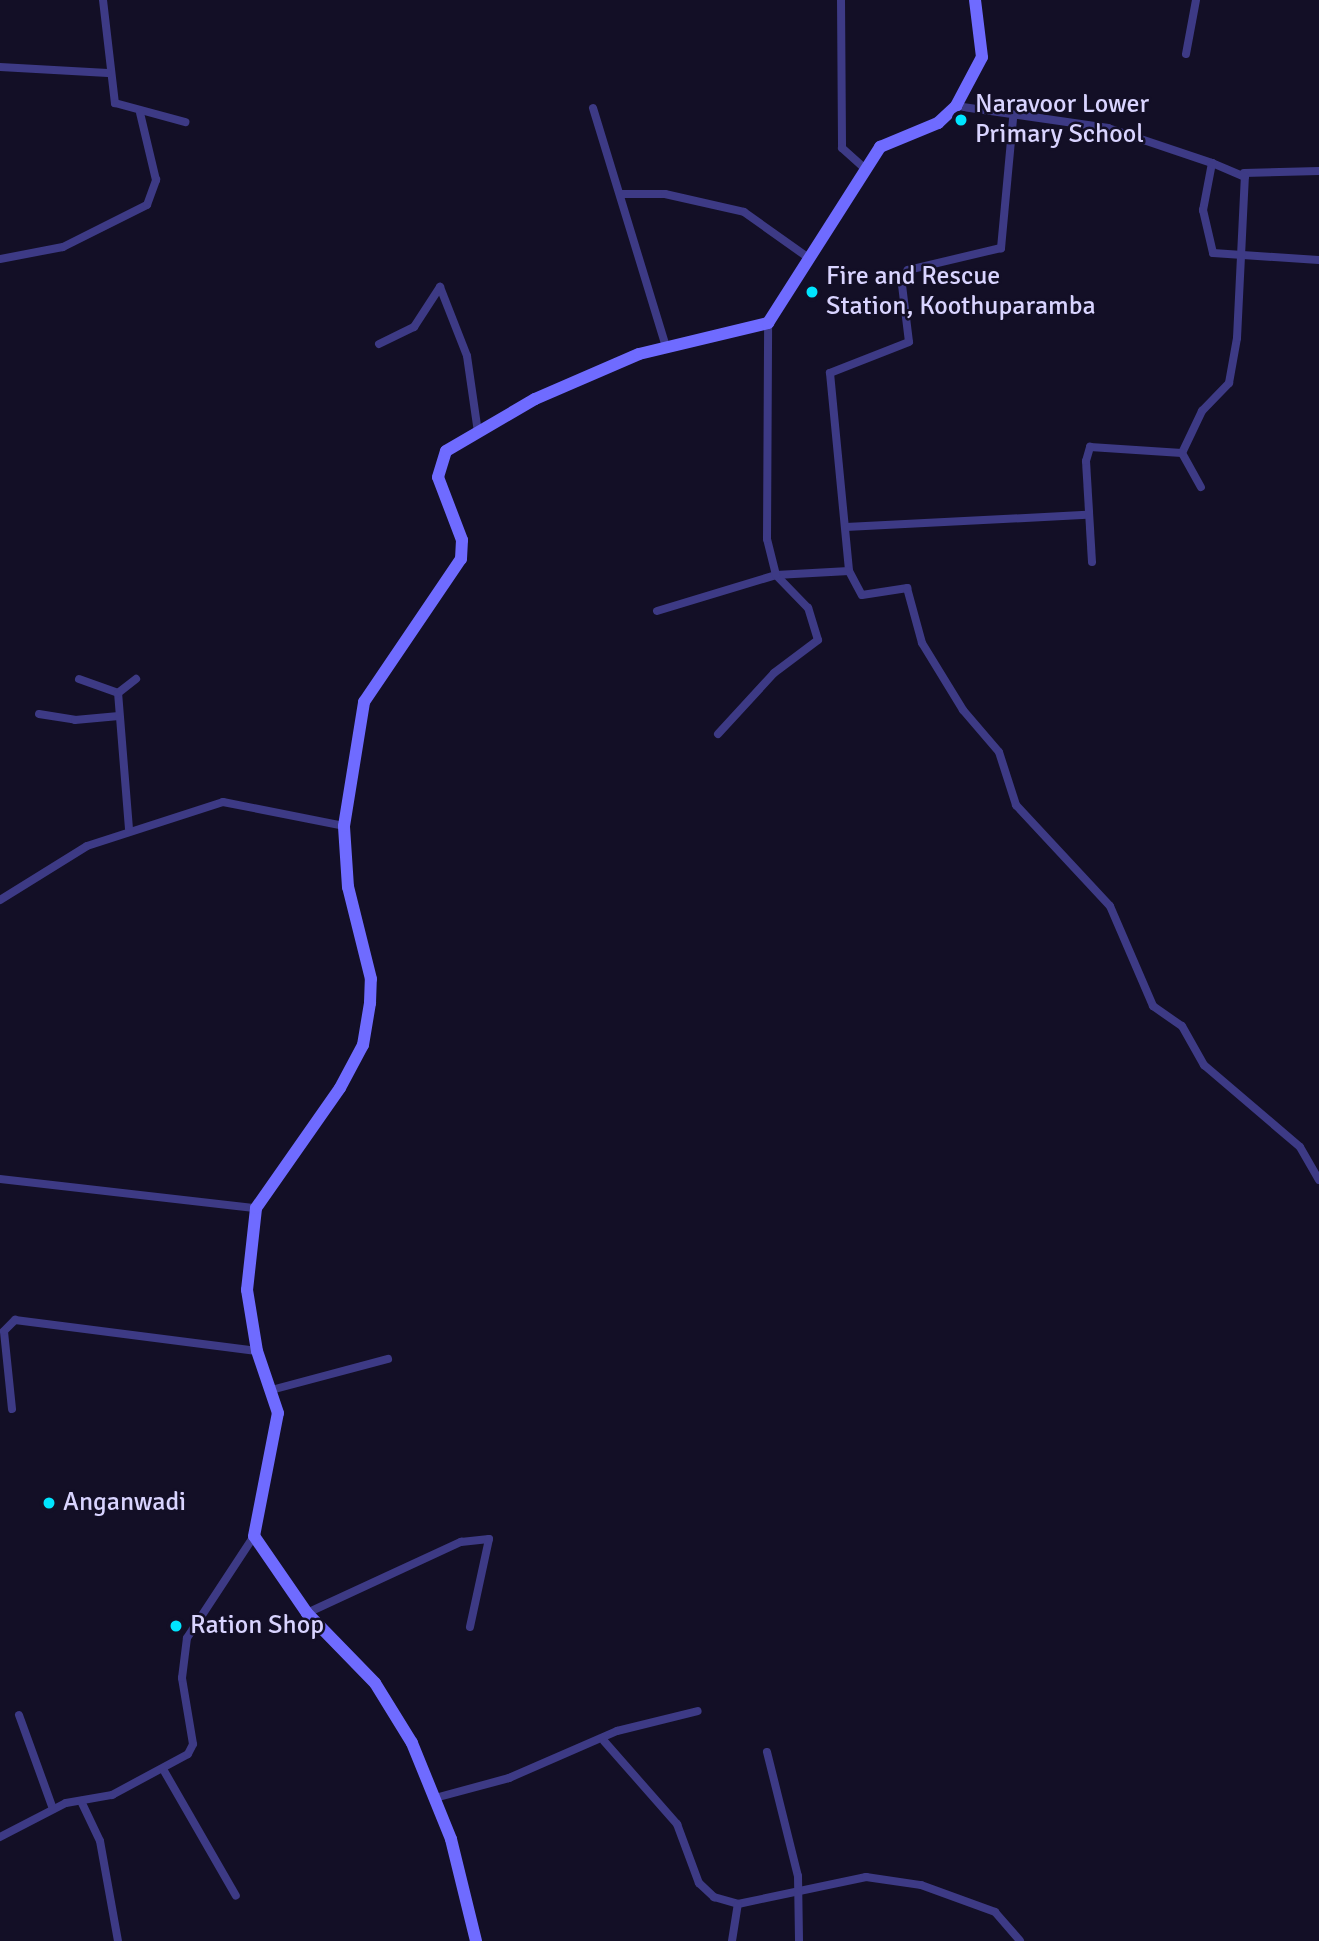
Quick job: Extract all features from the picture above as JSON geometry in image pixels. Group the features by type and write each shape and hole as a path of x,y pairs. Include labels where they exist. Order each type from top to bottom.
{"main road":[{"path":"476,1941 435,1798 375,1683 307,1613 254,1536 278,1413 275,1389 257,1351 247,1290 256,1208 363,1045 371,979 348,887 344,826 354,744 371,685 461,559 462,540 442,495 440,465 446,451 536,399 665,344 768,323 806,256 864,168 892,137 938,123 956,106 982,57 975,0"}],"street":[{"path":"103,0 108,73 118,107 185,122"},
{"path":"841,0 842,148 864,168"},
{"path":"1186,54 1196,0"},
{"path":"0,67 108,73"},
{"path":"956,106 1013,119 1108,128 1244,173 1319,171"},
{"path":"593,108 665,344"},
{"path":"0,259 63,247 147,205 156,180 140,113"},
{"path":"1013,119 1001,248 908,270 902,285 909,342 830,373 849,571 862,595 906,587 922,643 962,710 999,752 1016,805 1110,906 1153,1006 1182,1026 1204,1065 1300,1147 1319,1180"},
{"path":"1212,163 1203,210 1213,253 1319,260"},
{"path":"1182,453 1202,411 1229,383 1244,173"},
{"path":"621,194 665,194 744,212 806,256"},
{"path":"379,344 414,327 440,287 467,356 478,432"},
{"path":"718,734 774,673 818,640 808,608 776,575 767,539 768,323"},
{"path":"1092,562 1087,515 1086,461 1095,444 1182,453"},
{"path":"1182,453 1201,487"},
{"path":"846,527 1087,515"},
{"path":"657,611 776,575 849,571"},
{"path":"79,678 118,693"},
{"path":"118,693 136,679"},
{"path":"118,693 129,829"},
{"path":"40,714 75,720 119,716"},
{"path":"0,900 88,846 129,829 223,802 344,826"},
{"path":"0,1178 256,1208"},
{"path":"12,1409 4,1331 15,1320 257,1351"},
{"path":"275,1389 388,1359"},
{"path":"0,1837 53,1810 112,1795 163,1769 192,1748 182,1678 187,1638 254,1536"},
{"path":"307,1613 461,1542 489,1539 470,1627"},
{"path":"435,1798 604,1741 617,1731 698,1710"},
{"path":"19,1715 53,1810"},
{"path":"604,1741 677,1824 699,1883 714,1897 738,1904 866,1877 921,1885 995,1912 1020,1941"},
{"path":"767,1752 799,1890 799,1941"},
{"path":"163,1769 236,1896"},
{"path":"81,1801 100,1841 118,1941"},
{"path":"732,1941 738,1904"}],"place":[{"name":"Naravoor Lower Primary School","path":"961,120"},
{"name":"Fire and Rescue Station, Koothuparamba","path":"812,292"},
{"name":"Anganwadi","path":"49,1503"},
{"name":"Ration Shop","path":"176,1626"}]}
